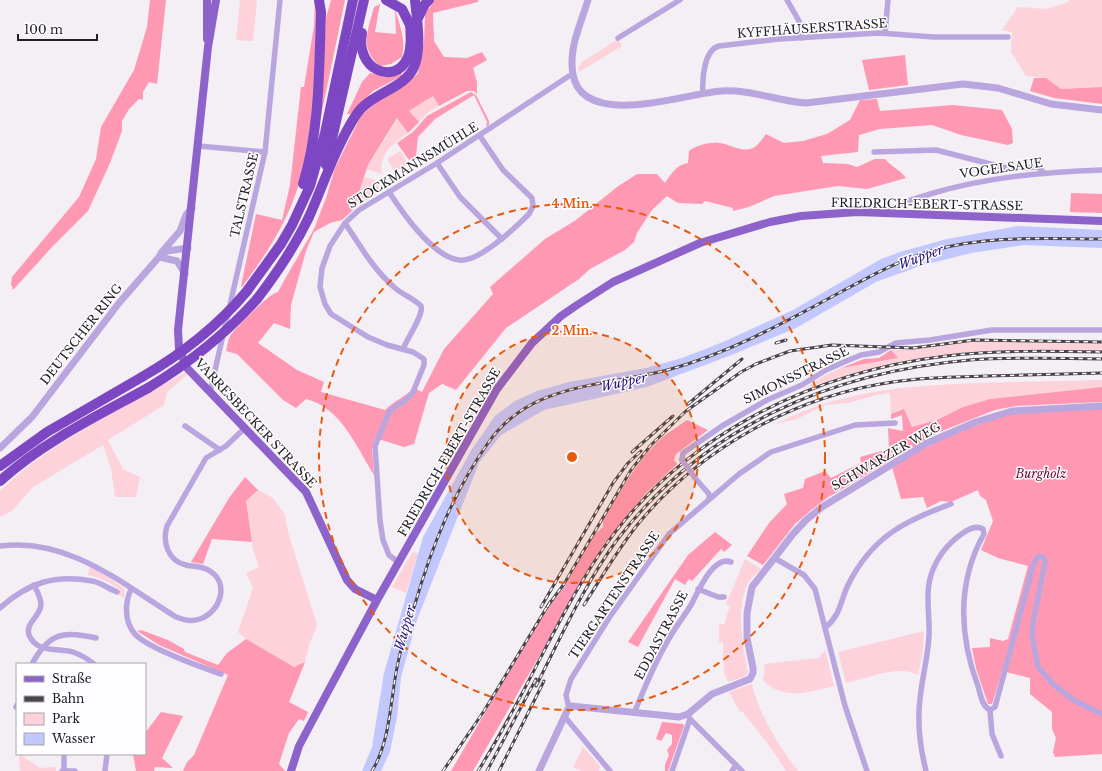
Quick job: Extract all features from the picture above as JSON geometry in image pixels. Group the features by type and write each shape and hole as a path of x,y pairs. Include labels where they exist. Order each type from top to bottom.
{"highway":[{"path":"319,0 321,12"},
{"path":"272,258 277,245 289,225 309,166 316,115 321,12 324,0"},
{"path":"0,466 47,432 176,356 203,335 233,307 272,258 292,225 316,169 353,0"},
{"path":"386,0 402,9 413,23"},
{"path":"0,481 28,458 54,441 148,388 182,366 210,346 240,318 257,299 293,248 358,112 372,98 402,82 414,67 418,48 410,0"},
{"path":"367,1 360,43 364,58 376,70 387,72 399,68 407,60 410,52 415,0"},
{"path":"413,23 429,0"},
{"path":"322,185 367,1"}],"main road":[{"name":"VARRESBECKER STRASSE","path":"207,0 206,32 208,47"},
{"name":"VARRESBECKER STRASSE","path":"216,0 208,47 199,146 178,330 179,349 187,368 306,492 315,508 347,580 355,589 377,600"},
{"name":"FRIEDRICH-EBERT-STRASSE","path":"291,771 299,746 377,600 490,402 512,367 545,330 577,305 613,282 700,243 770,222 801,216 832,213 886,213 1102,221"}],"street":[{"name":"TALSTRASSE","path":"210,392 265,152 280,0"},
{"path":"588,0 572,54 573,76 578,88 587,96 602,104 612,106 724,90 806,103 963,84 998,88 1051,104 1102,110"},
{"path":"618,38 680,0"},
{"path":"787,0 799,21 802,38"},
{"path":"885,33 888,0"},
{"name":"KYFFHÄUSERSTRASSE","path":"703,93 705,71 709,53 714,48 733,44 885,33 934,37 1008,37"},
{"name":"STOCKMANNSMÜHLE","path":"398,562 389,556 383,540 380,521 375,446 389,412 410,397 424,364 424,359 420,355 377,341 357,331 331,314 325,304 320,287 322,268 330,246 345,223 359,210 480,136 569,76 573,76"},
{"path":"389,192 408,220 422,236 445,254 463,261 502,239 529,214 532,209 533,202 529,195 503,170 480,136"},
{"path":"199,146 265,152"},
{"path":"874,152 936,150 1010,169 1038,167 1044,173"},
{"path":"437,163 460,197 502,239"},
{"name":"VOGELSAUE","path":"886,213 899,204 963,184 1044,173 1102,170"},
{"path":"185,274 177,261 159,257 180,232 186,215 192,208"},
{"path":"345,223 366,256 387,281 396,290 421,306 421,315 402,349"},
{"name":"DEUTSCHER RING","path":"0,448 32,417 119,303 159,257 167,251 188,248"},
{"name":"SIMONSSTRASSE","path":"709,498 709,494 682,460 683,453 749,410 802,385 838,364 861,355 880,352 896,343 930,340 992,330 1102,330"},
{"name":"SCHWARZER WEG","path":"689,717 712,694 744,682 752,677 753,668 747,630 748,600 752,587 806,520 822,506 926,443 958,428 1002,413 1102,406"},
{"name":"TIERGARTENSTRASSE","path":"569,708 566,696 568,684 609,618 669,534 709,498 771,452 855,426 895,423"},
{"path":"185,426 220,450"},
{"path":"0,546 28,544 64,552 106,572 176,617 186,621 202,618 218,605 221,593 217,578 204,568 177,562 166,548 164,534 166,526 206,458 226,446 245,428"},
{"path":"826,627 835,619 854,575 877,545 907,521 951,504"},
{"path":"926,771 921,748 918,717 921,688 928,651 928,588 930,577 940,555 949,544 964,532 976,527 983,529 984,534 974,554 966,580 963,608 964,626 971,666 984,703 990,710 992,734 1001,756"},
{"path":"990,710 995,707 1035,562 1038,557 1042,557 1045,562 1033,623 1032,636 1038,667 1050,682 1070,697 1102,714"},
{"path":"776,559 810,580 818,596 847,713 867,771"},
{"name":"EDDASTRASSE","path":"634,713 666,644 690,606 698,589 719,563 723,561 731,562"},
{"path":"0,608 22,591 34,585 59,579 93,581 117,592"},
{"path":"34,585 41,605 40,610 30,624 28,633 33,642 48,649 73,652 92,663"},
{"path":"131,589 127,599 126,612 131,628 139,638 161,650 221,674"},
{"name":"EDDASTRASSE","path":"698,589 718,597 724,597"},
{"path":"33,663 44,647 52,639 62,634 76,633 96,638"},
{"path":"539,771 569,708 577,706 674,718 689,717 742,771"},
{"path":"565,717 607,770"},
{"path":"672,771 689,717"},
{"path":"64,755 63,770 75,771"},
{"path":"105,771 107,755"},
{"path":"732,771 736,765"}],"green space":[{"path":"150,0 166,0 157,84 149,82 143,92 143,100 139,99 129,109 122,121 122,131 110,163 88,211 53,246 13,290 11,284 12,277 79,197 96,159 101,127 134,70 147,27"},
{"path":"240,0 257,0 253,41 236,40"},
{"path":"315,0 316,11 313,107 301,178 293,201 277,235 242,287 256,214 282,220 290,185 301,87 304,87 314,26"},
{"path":"331,0 345,0 321,116 326,18"},
{"path":"433,0 478,0 478,2 433,13 434,41 444,57 467,58 482,52 487,60 473,68 477,82 477,94 474,91 467,91 439,106 433,96 409,111 419,122 408,133 397,118 368,165 353,210 342,220 330,223 314,232 306,251 291,305 290,329 274,323 258,343 297,370 324,382 321,392 385,410 414,388 422,392 444,349 493,294 490,287 545,239 576,220 617,187 637,174 657,174 665,183 677,168 688,163 689,151 703,144 715,143 740,149 748,149 757,146 766,134 784,143 803,141 827,134 850,120 860,100 877,99 880,111 953,105 1002,110 1012,129 1013,143 1008,145 961,135 932,125 880,129 859,135 858,152 821,156 823,163 848,164 857,167 875,159 885,159 906,178 867,189 838,186 774,196 749,207 733,211 733,208 705,201 702,204 678,203 667,196 652,210 637,233 634,242 625,250 590,269 579,279 506,328 456,390 442,384 429,393 414,444 404,447 375,438 372,449 374,475 347,430 329,410 318,403 306,399 296,408 283,400 237,354 226,351 229,338 233,332 261,304 274,293 278,292 314,229 326,198 335,168 361,116 382,97 410,81 418,73 424,42 425,14 433,3"},
{"path":"1069,0 1102,0 1102,87 1061,89 1046,78 1026,76 1011,52 1012,32 1002,30 1018,7 1046,9 1069,2"},
{"path":"380,4 375,32 396,34 395,9 402,33 403,51 402,57 391,64 380,66 373,60 369,53 367,39 369,24 374,7"},
{"path":"618,39 622,46 579,72 578,68 582,62"},
{"path":"905,55 908,85 869,90 862,60"},
{"path":"401,72 402,76 373,91 350,114 347,114 362,82 370,73 386,77"},
{"path":"1034,78 1046,78 1061,89 1102,87 1102,104 1054,98 1030,91"},
{"path":"471,92 476,95 489,121 489,125 486,127 487,122 474,95 435,119 418,137 416,156 409,160 397,143 413,132 427,116"},
{"path":"433,96 439,106 427,113 419,122 409,111"},
{"path":"398,118 408,133 388,150 382,161 382,174 366,169"},
{"path":"400,151 408,164 395,172 387,159"},
{"path":"363,177 375,180 382,191 357,206 355,198"},
{"path":"1071,193 1102,194 1102,213 1070,212"},
{"path":"971,341 1102,344 1102,351 1008,350 952,354 877,367 804,389 826,375 841,368 897,358 891,350 920,349"},
{"path":"891,350 898,358 841,368 864,359 879,358"},
{"path":"186,372 188,374 167,392 164,405 108,440 123,469 140,477 136,497 115,497 111,468 103,445 33,487 12,511 0,517 0,491 41,457 89,426"},
{"path":"1102,380 1102,387 990,399 963,407 937,420 912,427 904,409 891,414 890,393 848,403 825,405 797,419 775,424 800,413 849,397 899,388 978,383"},
{"path":"1102,387 1102,402 1016,406 995,410 937,433 827,498 795,524 763,565 747,556 769,523 787,504 784,494 803,488 805,479 825,471 831,478 861,463 860,457 889,449 888,428 903,431 902,415 891,419 891,414 904,409 912,427 937,420 963,407 990,399"},
{"name":"Burgholz","path":"1102,408 1102,754 1055,757 1053,752 1056,738 1052,729 1052,712 1030,694 1030,678 1002,671 992,704 988,704 976,668 972,648 990,647 990,638 1003,641 1008,639 1028,566 998,558 981,550 993,521 986,500 980,496 978,490 951,502 941,501 927,508 923,497 901,499 892,467 923,449 964,429 1011,414"},
{"path":"687,420 708,430 676,454 674,460 677,464 646,493 604,544 473,771 451,771 540,619 565,586 595,534 603,527 603,521 630,476 646,454 664,436"},
{"path":"245,477 258,490 246,501 252,542 212,539 203,564 191,562 229,498"},
{"path":"258,490 273,498 285,515 288,532 317,625 309,645 305,662 294,667 251,643 238,632 253,588 246,573 259,567 253,549 246,501"},
{"path":"715,532 732,545 724,552 721,549 692,581 689,579 685,585 675,579 638,647 628,642 688,555"},
{"path":"413,551 418,554 406,593 392,587"},
{"path":"745,559 761,569 747,585 742,605 741,617 744,652 748,672 746,676 728,682 724,672 723,642 719,642 719,623 724,625 730,606 726,604"},
{"path":"90,566 121,586 125,590 124,598 119,595 119,589 109,582 88,575"},
{"path":"141,630 168,640 184,649 185,652 218,665 227,653 246,639 294,667 305,662 289,702 308,712 304,721 299,719 289,733 279,764 285,771 183,771 187,762 194,755 228,675 159,645 137,631"},
{"path":"924,631 923,650 918,675 910,672 892,671 846,683 838,652"},
{"path":"825,650 834,686 815,691 787,693 770,687 763,680 765,669 764,664 819,658"},
{"path":"752,684 759,707 770,730 798,771 786,771 771,748 742,711 740,712 729,692"},
{"path":"161,712 183,716 162,758 173,768 155,767 154,771 136,771 133,755 146,755 146,732"},
{"path":"662,722 683,724 684,726 668,771 665,771 665,765 669,755 667,750 672,744 672,735 666,733 661,741 656,739"},
{"path":"583,747 600,766 599,771 581,771 573,767"},
{"path":"19,755 40,768 56,767 56,771 20,771"}],"water":[{"name":"Wupper","path":"1018,226 1102,230 1102,248 1024,245 971,253 920,266 876,282 796,328 734,354 647,387 544,410 501,435 479,463 417,620 401,677 397,717 390,752 381,771 362,771 372,747 384,673 423,537 472,449 495,416 515,401 537,391 569,382 646,368 682,358 723,342 793,310 881,259 900,252 947,239"}],"railway":[{"path":"372,771 379,758 387,730 396,672 404,638 436,541 464,481 488,443 506,423 526,408 548,397 571,390 671,369 711,356 769,330 865,279 921,254 956,245 997,240 1102,239"},
{"path":"776,343 786,340"},
{"path":"547,607 564,584 631,470 651,445 686,411 741,372 756,364 790,351 832,345 913,348 974,340 1102,342"},
{"path":"478,771 509,718 566,609 598,556 630,514 666,477 706,445 750,418 796,396 844,378 894,365 946,356 985,353 1044,351 1102,352"},
{"path":"536,686 583,593 617,540 651,500 689,466 730,437 774,412 820,392 868,377 918,367 970,360 1036,358 1102,359"},
{"path":"688,404 742,359"},
{"path":"584,605 638,524 663,497 691,472 721,449 752,430 786,413 821,399 856,389 905,380 951,377 1102,373"},
{"path":"632,452 673,416"},
{"path":"541,607 613,483 628,463 641,451"},
{"path":"443,771 484,711 550,602"},
{"path":"487,771 536,679"},
{"path":"499,771 544,681"}]}
